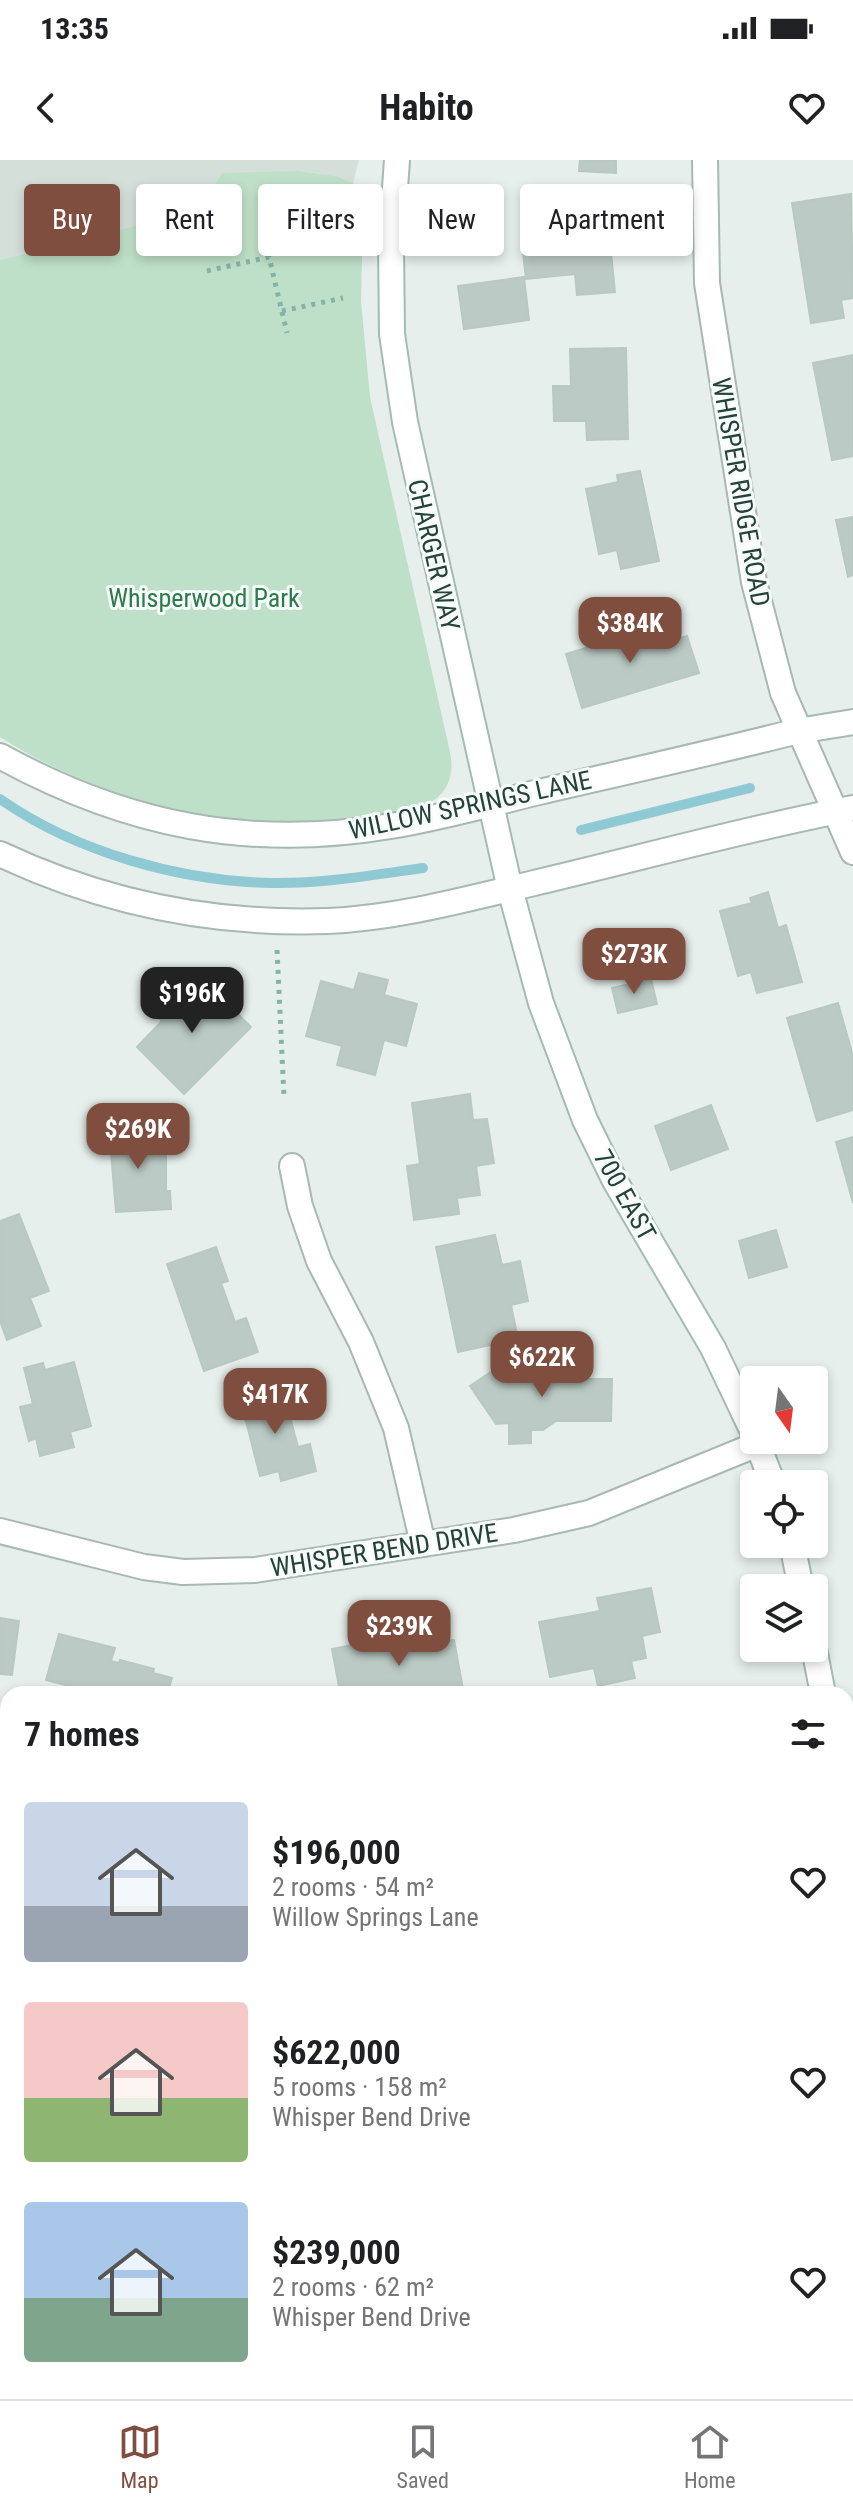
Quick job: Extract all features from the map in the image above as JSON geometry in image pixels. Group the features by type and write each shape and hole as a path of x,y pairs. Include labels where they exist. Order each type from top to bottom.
{"street":[{"name":"CHARGER WAY","path":"397,160 391,288 398,379 413,463 524,944"},
{"name":"WHISPER RIDGE ROAD","path":"705,160 707,283 751,566 771,653 798,731 843,810 853,852"},
{"name":"WILLOW SPRINGS LANE","path":"0,756 40,778 130,813 225,834 271,836 355,832 492,804 798,731 853,722"},
{"path":"0,854 67,883 115,899 228,919 315,921 372,917 510,889 843,810"},
{"name":"700 EAST","path":"524,944 556,1048 585,1120 615,1181 713,1348 740,1405"},
{"path":"292,1166 300,1206 319,1261 367,1354 396,1428 423,1544"},
{"name":"WHISPER BEND DRIVE","path":"0,1531 144,1567 183,1572 255,1570 514,1530 589,1513 648,1492 740,1447"},
{"path":"817,1662 821,1686"}],"path":[{"path":"207,271 269,257 287,333"},
{"path":"282,311 343,298"},
{"path":"277,950 284,1097"}],"shaded area":[{"path":"0,160 359,160 353,183 337,176 298,171 216,184 136,184 136,226 120,230 120,184 24,184 24,254 0,260"}],"green space":[{"name":"Whisperwood Park","path":"298,171 337,176 354,184 258,184 258,256 362,256 361,301 370,397 451,763 448,784 442,793 423,806 394,815 317,823 204,817 156,806 87,782 0,737 0,260 24,254 120,256 120,230 136,226 136,256 242,256 242,184 216,184 222,173"}],"building":[{"path":"580,160 616,160 616,173 579,171"},
{"path":"851,194 853,298 841,300 844,318 811,323 792,203"},
{"path":"523,256 611,256 615,292 577,295 575,274 526,279"},
{"path":"524,277 529,320 464,329 458,286"},
{"path":"626,348 628,439 587,440 586,421 554,421 553,386 571,386 570,349"},
{"path":"853,355 853,456 832,460 813,363"},
{"path":"640,471 659,561 621,569 617,550 599,554 586,489 618,482 617,475"},
{"path":"853,517 853,575 848,577 836,520"},
{"path":"662,625 667,642 687,636 699,673 582,708 566,654"},
{"path":"768,892 778,928 786,925 802,982 757,993 751,972 738,976 720,911 752,903 750,898"},
{"path":"359,973 388,980 384,995 417,1004 406,1046 384,1040 375,1075 337,1065 342,1046 306,1036 321,981 354,990"},
{"path":"203,979 251,1027 184,1094 137,1047 162,1021 151,1010 169,992 180,1002"},
{"path":"651,979 657,1004 618,1013 612,988"},
{"path":"838,1003 853,1056 853,1110 817,1121 787,1018"},
{"path":"470,1094 473,1120 487,1119 494,1163 476,1166 480,1195 457,1198 459,1214 414,1220 407,1166 420,1164 412,1103"},
{"path":"711,1105 728,1149 671,1170 655,1126"},
{"path":"153,1126 154,1156 166,1155 166,1191 170,1191 171,1209 116,1212 109,1129"},
{"path":"853,1137 853,1203 836,1142"},
{"path":"19,1214 49,1291 30,1298 41,1326 7,1340 0,1321 0,1221"},
{"path":"776,1230 787,1267 749,1278 739,1241"},
{"path":"495,1235 502,1265 520,1261 528,1301 511,1305 518,1339 458,1352 436,1247"},
{"path":"216,1247 228,1281 221,1283 235,1322 246,1318 258,1352 204,1371 167,1264"},
{"path":"550,1355 566,1379 612,1379 611,1421 556,1421 543,1430 531,1430 531,1443 509,1444 509,1423 496,1424 470,1386 500,1366 511,1382"},
{"path":"74,1362 91,1426 70,1432 74,1447 40,1456 36,1438 29,1441 20,1407 33,1404 24,1368 43,1363 45,1370"},
{"path":"282,1387 298,1447 310,1444 316,1471 281,1481 279,1471 260,1476 240,1398"},
{"path":"651,1588 660,1632 642,1636 646,1658 631,1661 635,1678 598,1686 594,1668 550,1677 539,1622 600,1611 597,1598"},
{"path":"0,1618 19,1621 12,1675 0,1674"},
{"path":"59,1634 115,1648 111,1661 119,1663 120,1660 154,1669 153,1673 172,1678 170,1686 66,1686 46,1680"},
{"path":"387,1638 389,1647 454,1640 463,1686 339,1686 332,1649"}],"waterway":[{"path":"581,830 750,788"},
{"path":"0,799 61,834 95,848 165,870 201,876 290,883 423,868"}]}
